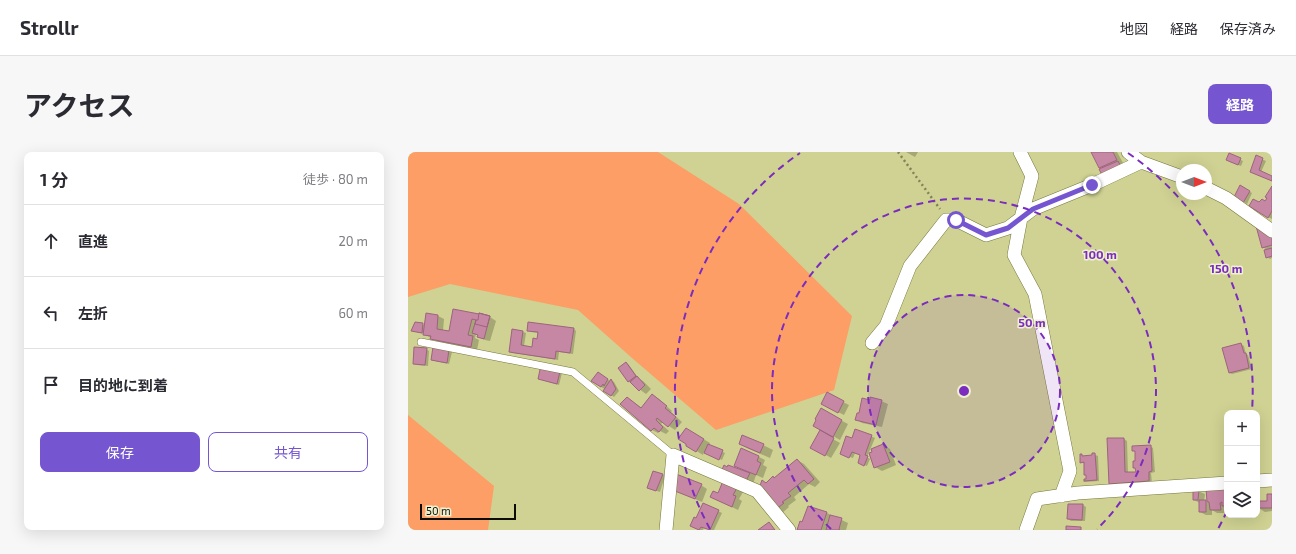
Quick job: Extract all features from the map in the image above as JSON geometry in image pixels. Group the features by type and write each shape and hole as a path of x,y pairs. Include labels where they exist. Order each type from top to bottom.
{"street":[{"path":"1020,152 1032,176 1021,218 1014,256 1035,294 1070,471 1061,496"},
{"path":"1128,152 1141,162 1176,175"},
{"path":"872,343 886,326 910,266 946,220 956,220 986,235 1008,228 1033,209 1092,185 1141,162"},
{"path":"1212,191 1226,198 1272,231"},
{"path":"666,530 673,455 758,491 789,530"},
{"path":"1260,481 1272,480"},
{"path":"1026,530 1037,499 1086,492 1224,483"}],"lane":[{"path":"421,342 573,372 673,455"}],"path":[{"path":"898,152 940,209 946,220"}],"shaded area":[{"path":"408,152 658,152 739,204 852,316 834,390 716,430 578,310 450,284 408,297"},
{"path":"408,415 494,486 488,530 408,530"}],"building":[{"path":"1091,152 1113,152 1117,160 1099,168"},
{"path":"1229,153 1241,158 1238,165 1226,160"},
{"path":"1256,155 1263,158 1259,170 1272,176 1272,181 1250,172"},
{"path":"1118,161 1122,169 1103,177 1099,169"},
{"path":"1240,185 1250,191 1243,203 1234,197"},
{"path":"1272,186 1272,211 1268,218 1249,206 1253,199 1259,202 1262,199 1265,201 1267,198 1265,197"},
{"path":"1256,226 1272,235 1272,245 1262,248"},
{"path":"1272,248 1272,256 1266,258 1264,250"},
{"path":"453,309 490,316 484,339 477,337 478,335 472,333 476,320 472,319 468,335 473,336 471,347 430,339 431,336 423,335 426,313 438,315 437,329 449,331"},
{"path":"479,313 490,316 487,327 475,324 476,320 478,320"},
{"path":"415,322 423,323 422,333 411,331"},
{"path":"528,322 574,328 570,353 556,351 555,359 509,352 512,329 523,331 521,345 532,347 533,338 537,339 538,332 527,331"},
{"path":"1241,343 1244,353 1246,353 1249,368 1229,373 1222,348"},
{"path":"414,347 427,348 425,365 413,364"},
{"path":"433,347 449,350 447,363 431,360"},
{"path":"626,362 636,376 628,382 618,368"},
{"path":"541,365 560,371 557,384 538,379"},
{"path":"598,372 608,379 604,386 603,384 601,387 591,381"},
{"path":"637,376 645,385 639,391 630,382"},
{"path":"611,379 616,389 611,396 603,391"},
{"path":"827,392 844,401 838,413 821,404"},
{"path":"652,394 667,406 665,408 676,417 668,427 657,418 656,420 663,427 659,432 654,428 651,431 620,404 627,397 641,408"},
{"path":"870,397 882,400 876,425 855,420 857,413 859,413 862,398 870,400"},
{"path":"821,408 842,420 833,437 813,426"},
{"path":"686,428 704,439 696,452 678,439"},
{"path":"855,429 872,435 865,455 868,456 864,466 858,463 860,455 852,452 849,458 840,454 846,436 852,438"},
{"path":"820,430 834,438 825,456 810,448"},
{"path":"742,435 764,444 760,453 739,444"},
{"path":"1107,438 1124,438 1125,472 1136,472 1135,468 1133,468 1135,451 1132,451 1132,446 1151,445 1152,471 1149,472 1149,481 1109,484"},
{"path":"708,444 723,450 719,460 704,453"},
{"path":"883,444 890,462 874,468 869,453 872,452 871,449"},
{"path":"741,448 759,456 757,461 761,463 756,475 734,466"},
{"path":"1092,453 1095,453 1097,480 1084,481 1084,479 1086,479 1086,475 1084,475 1084,462 1080,463 1080,454 1082,454 1082,456 1092,455"},
{"path":"797,459 814,479 808,484 804,480 788,493 791,496 782,502 784,503 774,511 758,491 762,480 766,483 773,476 774,478"},
{"path":"724,465 750,473 746,481 721,472"},
{"path":"653,471 663,474 656,491 647,488"},
{"path":"676,474 702,484 695,499 670,489"},
{"path":"723,481 737,488 733,495 736,496 732,507 710,497 713,491 718,493"},
{"path":"1206,488 1224,488 1224,506 1222,506 1222,502 1220,503 1221,510 1210,510 1209,502 1207,502"},
{"path":"1193,489 1199,490 1198,500 1193,500"},
{"path":"1267,494 1272,494 1272,508 1260,508 1260,501 1267,501"},
{"path":"1199,500 1206,500 1206,512 1199,512"},
{"path":"703,503 719,510 710,530 701,527 699,530 690,526 694,517 696,518"},
{"path":"1068,504 1083,504 1082,520 1067,519"},
{"path":"808,506 827,512 821,530 797,530 800,521 802,522"},
{"path":"830,515 842,518 840,530 826,530"},
{"path":"769,522 775,530 758,530"},
{"path":"1066,526 1081,527 1081,530 1066,530"}],"route":[{"path":"956,220 986,235 1008,228 1033,209 1092,185"}]}
